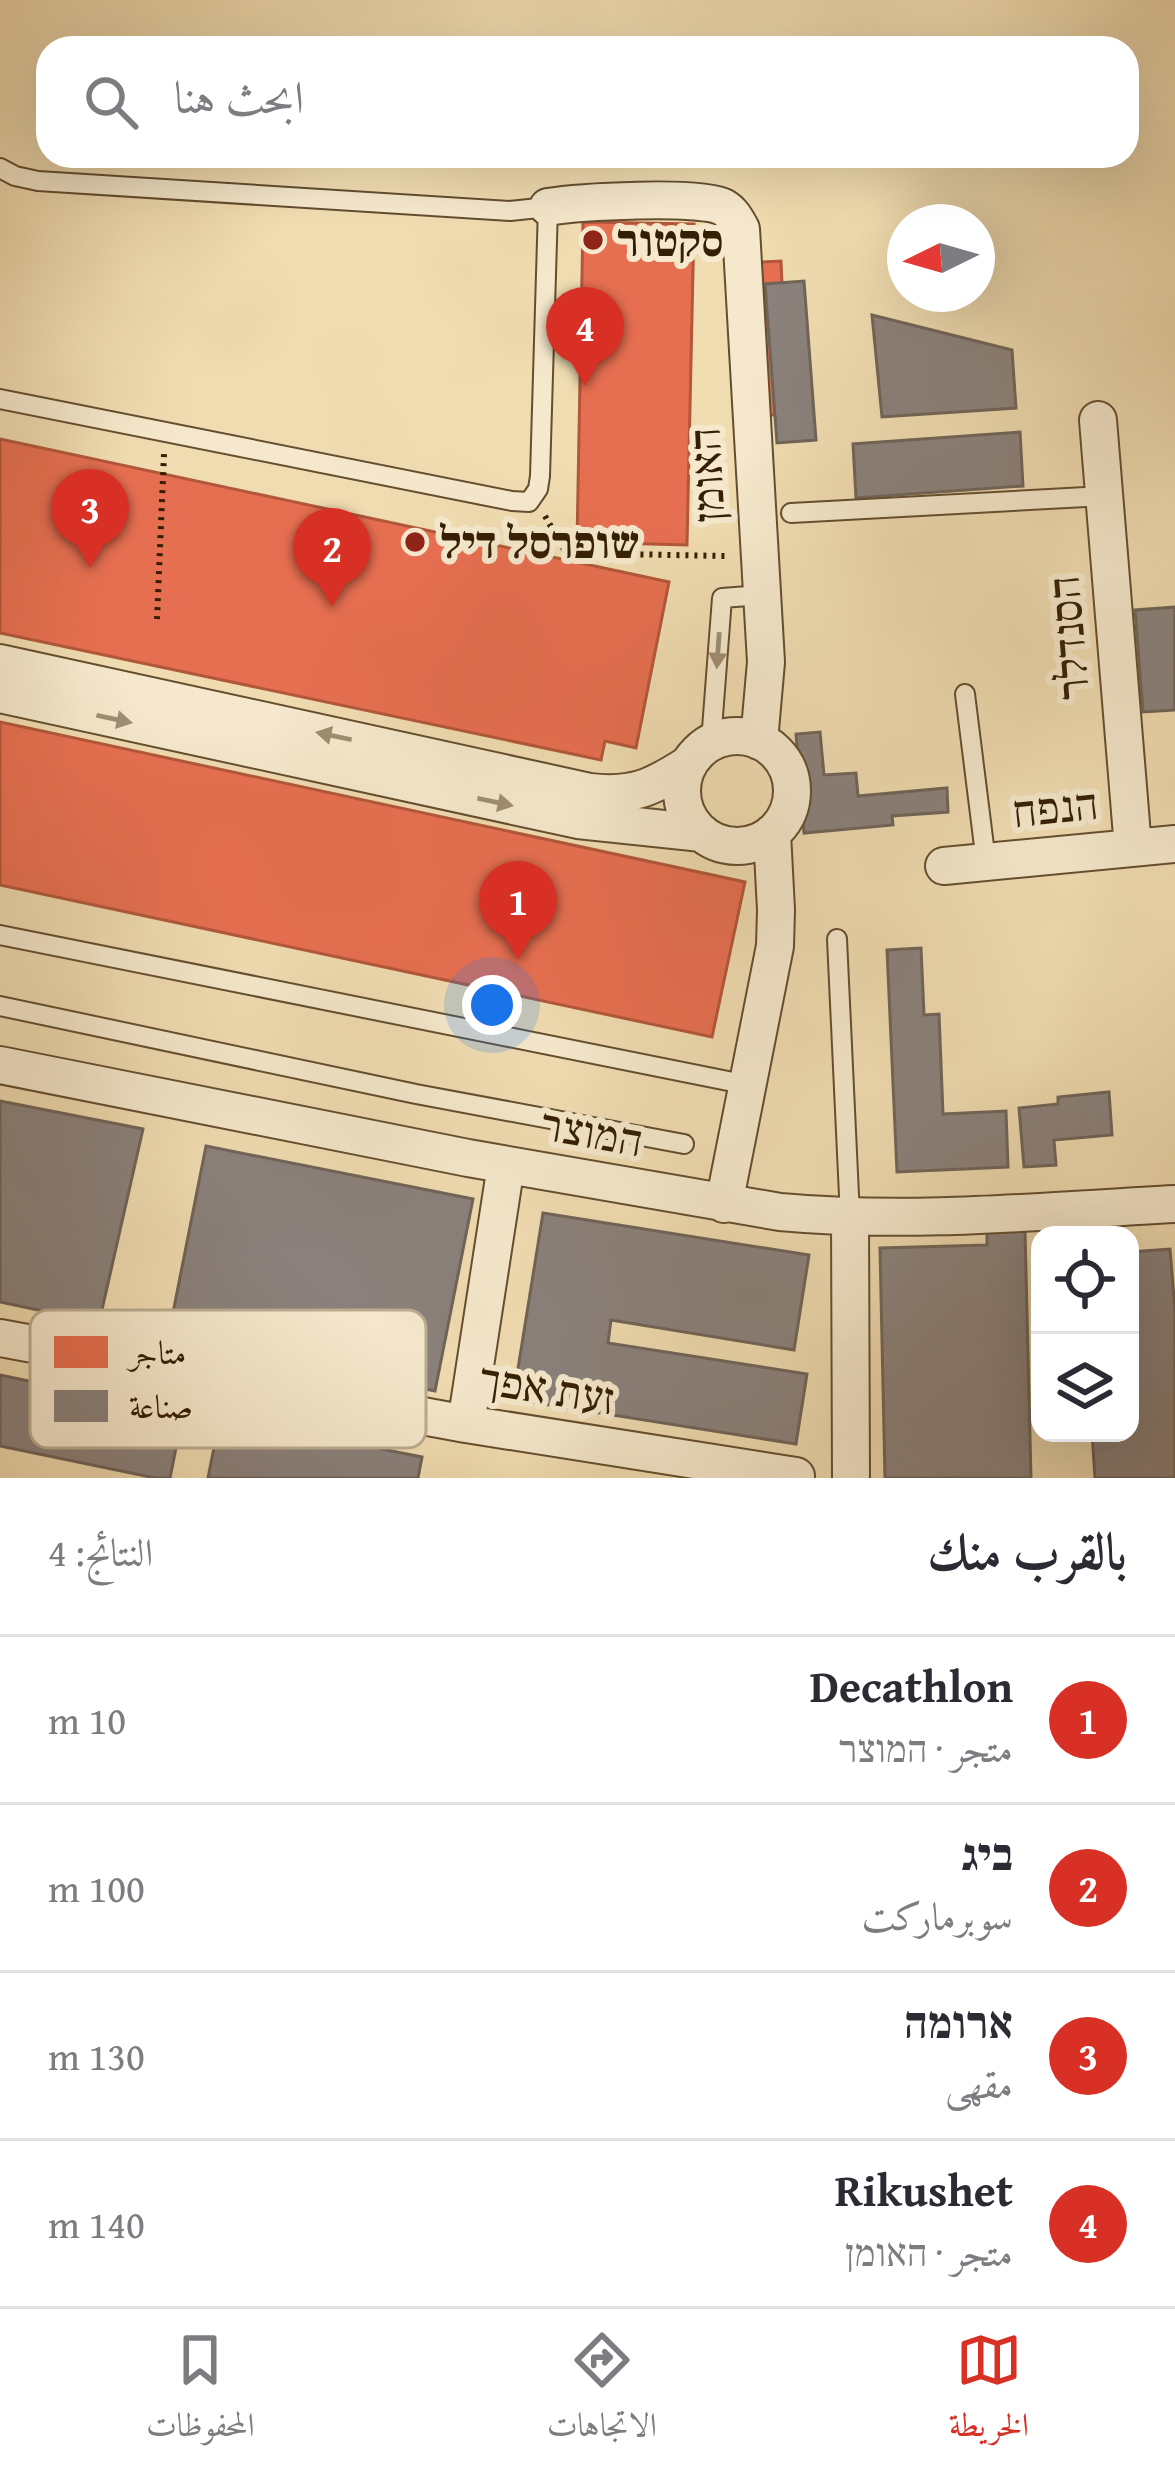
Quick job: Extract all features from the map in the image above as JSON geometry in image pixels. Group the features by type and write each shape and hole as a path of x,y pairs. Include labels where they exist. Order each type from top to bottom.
{"street":[{"name":"האומן","path":"548,207 587,202 693,202 725,208 741,229 766,674 759,741"},
{"name":"הסנדלר","path":"1098,420 1133,848"},
{"path":"0,663 590,792 618,794 650,788 700,753 732,736 759,741 779,756 791,786 789,808 772,833 742,846 720,843 702,833 688,817 682,796 685,774 700,753"},
{"path":"0,694 578,820 702,833"},
{"path":"724,1204 775,946 772,833"},
{"name":"הנפח","path":"944,866 1175,844"},
{"name":"המוצר","path":"0,1065 506,1165 780,1212 937,1216 1175,1204"},
{"path":"466,1424 506,1165"},
{"path":"850,1217 851,1478"},
{"name":"זעת אפך","path":"0,1338 30,1344"},
{"name":"זעת אפך","path":"426,1417 796,1476"}],"lane":[{"path":"0,168 26,179 52,182 510,211 548,207 540,476 529,502 0,399"},
{"path":"791,513 1104,496"},
{"path":"700,753 722,598 762,595"},
{"path":"965,694 986,862"},
{"path":"0,935 748,1084"},
{"path":"837,939 850,1217"},
{"path":"0,1006 685,1144"}],"path":[{"path":"158,619 165,432"},
{"path":"534,498 566,553 759,557"}],"building: متاجر":[{"path":"583,222 694,224 687,545 577,542"},
{"path":"781,261 788,414 752,416 745,263"},
{"path":"0,439 669,582 636,748 605,741 601,760 0,633"},
{"path":"0,722 745,882 712,1037 0,885"}],"building: صناعة":[{"path":"804,281 816,440 777,443 765,284"},
{"path":"872,315 1012,350 1016,408 882,417"},
{"path":"1020,432 1023,486 856,498 853,444"},
{"path":"1175,607 1175,710 1143,712 1135,610"},
{"path":"820,732 824,775 856,773 858,796 947,788 948,812 892,816 893,825 804,833 796,734"},
{"path":"921,948 924,1015 939,1014 943,1114 1006,1111 1008,1167 897,1172 887,950"},
{"path":"1109,1092 1112,1135 1054,1140 1056,1165 1024,1167 1019,1108 1058,1104 1058,1097"},
{"path":"0,1101 143,1129 102,1310 38,1310 0,1302"},
{"path":"206,1146 473,1199 435,1391 426,1389 426,1310 174,1310"},
{"path":"543,1213 809,1255 794,1350 611,1320 608,1343 807,1374 796,1444 531,1402 534,1384 516,1381"},
{"path":"1025,1231 1031,1478 885,1478 880,1248 987,1245 987,1232"},
{"path":"1170,1249 1175,1310 1175,1478 1095,1478 1093,1442 1139,1442 1139,1251"},
{"path":"0,1375 30,1381 30,1448 176,1448 170,1478 155,1478 0,1446"},
{"path":"214,1448 377,1448 422,1457 418,1478 208,1478"}],"place":[{"name":"סקטור","path":"593,240"},
{"name":"Rikushet","path":"585,386"},
{"name":"שופרסל דיל","path":"415,542"},
{"name":"ארומה","path":"90,568"},
{"name":"ביג","path":"332,607"},
{"name":"Decathlon","path":"518,960"}]}
